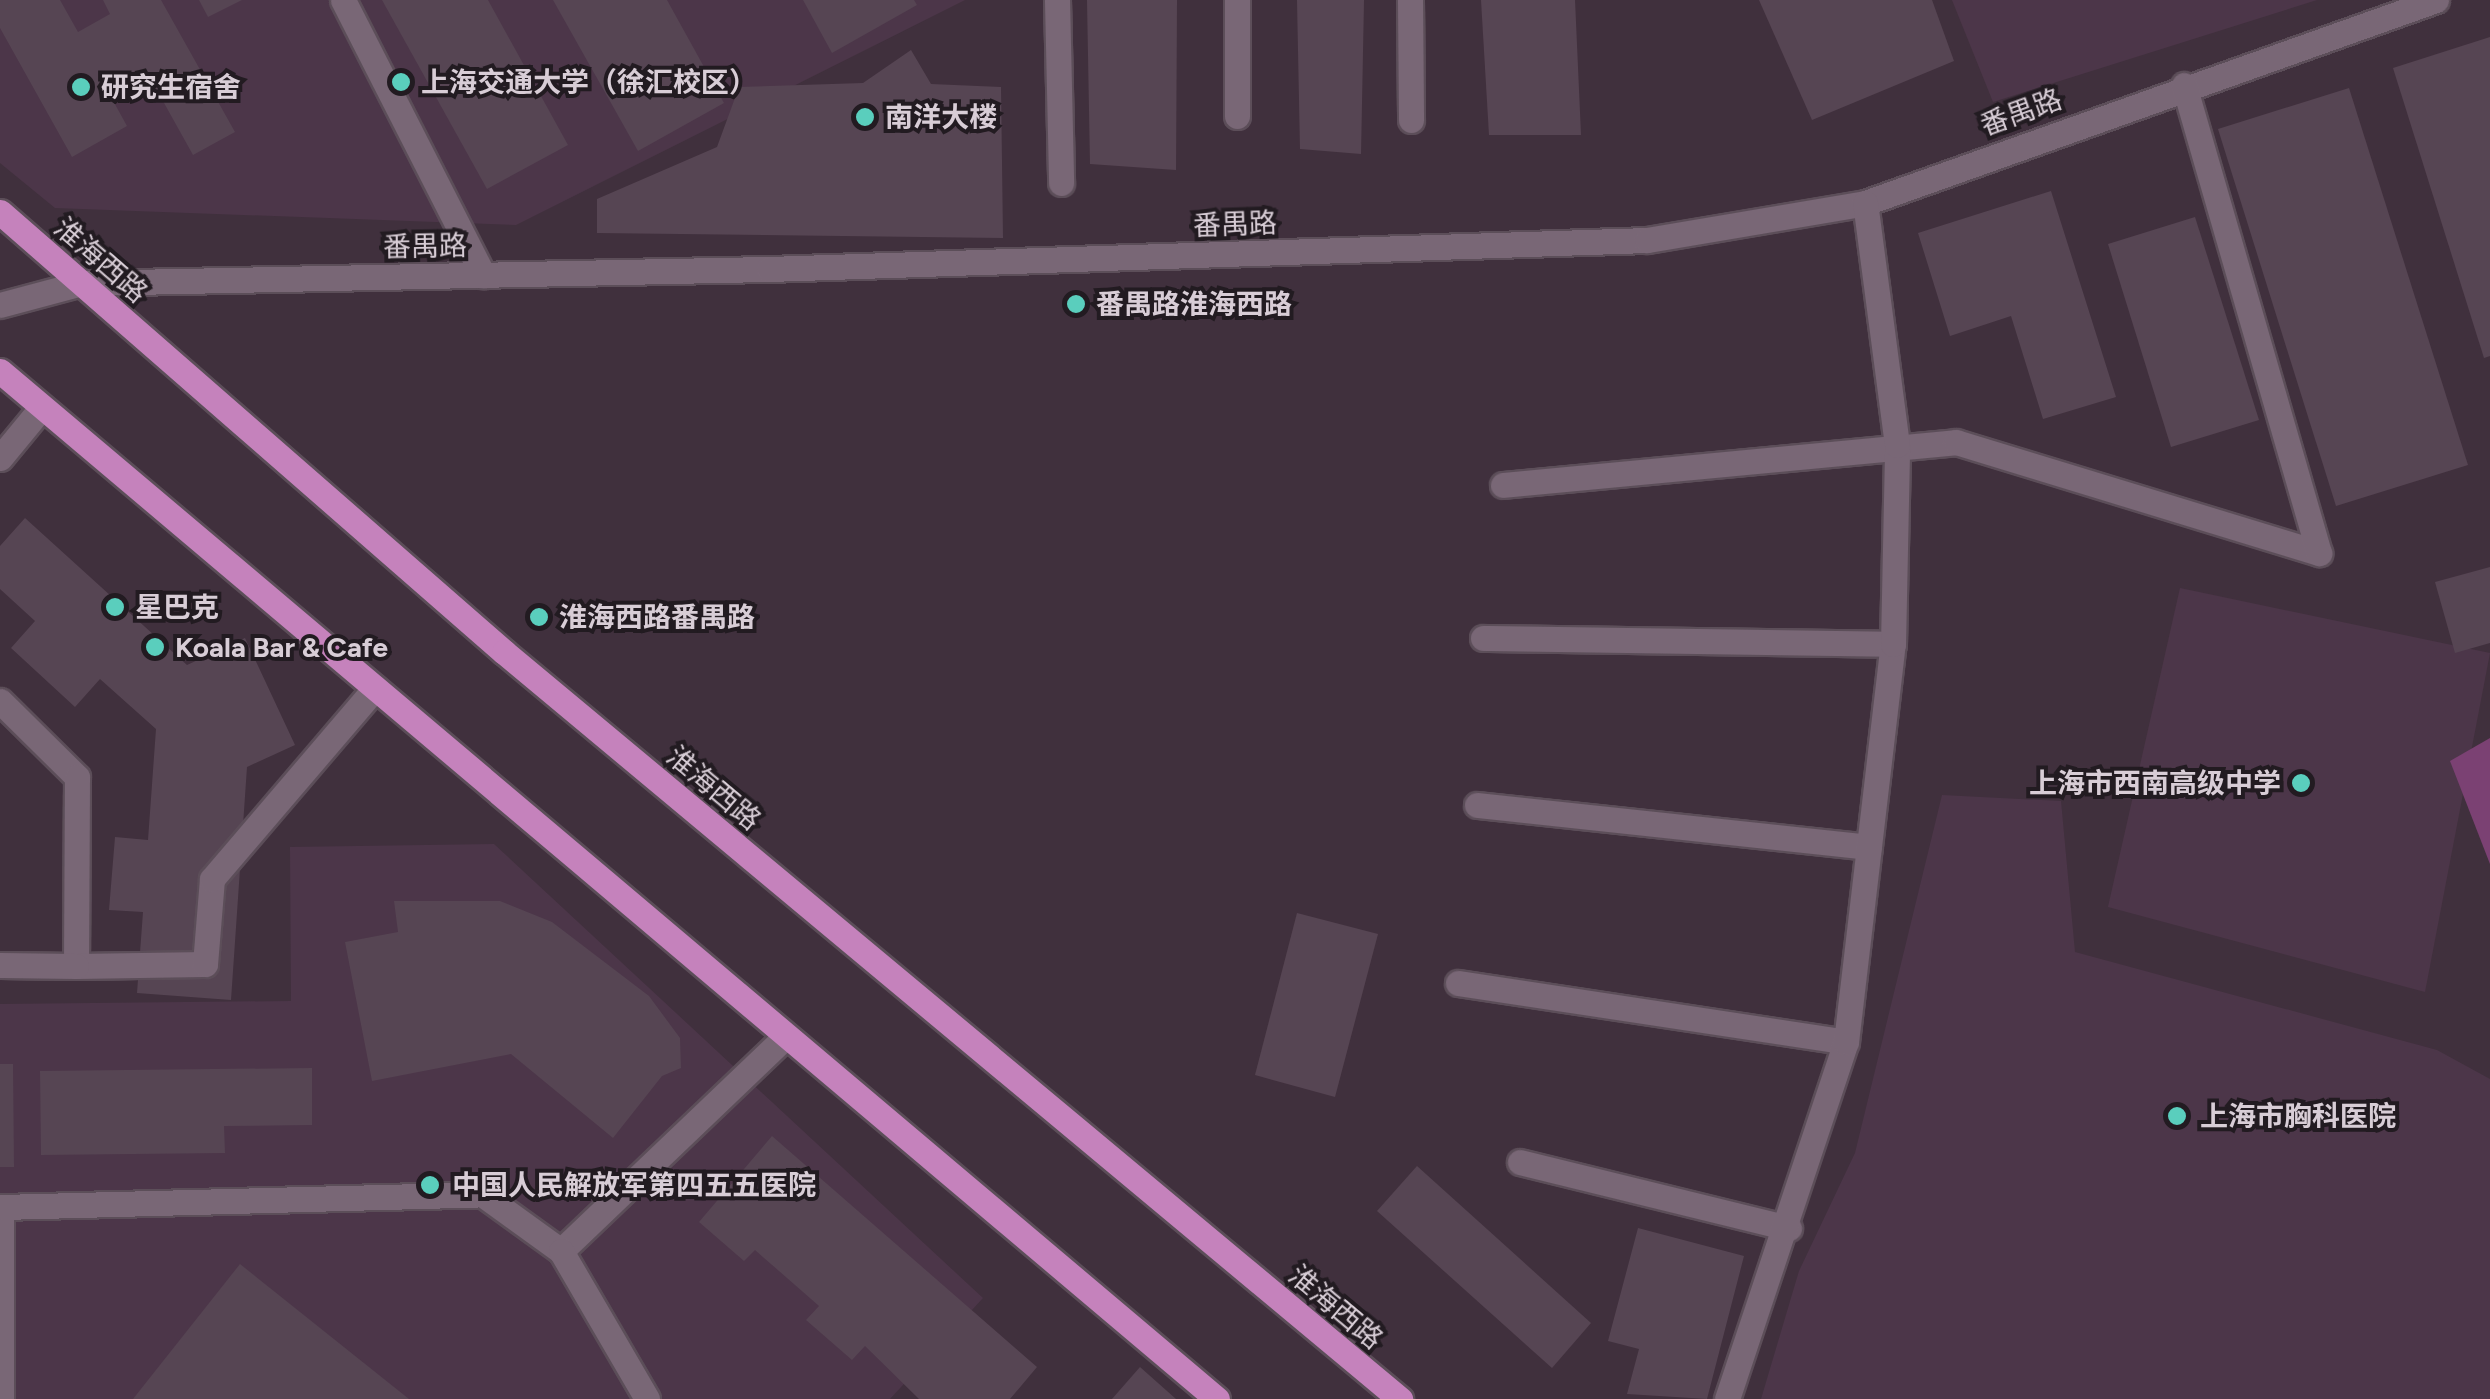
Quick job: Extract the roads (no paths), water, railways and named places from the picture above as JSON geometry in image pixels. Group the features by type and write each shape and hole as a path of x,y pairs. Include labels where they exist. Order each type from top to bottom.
{"main road":[{"name":"淮海西路","path":"0,212 504,652 1400,1399"},
{"path":"0,371 1216,1399"}],"street":[{"path":"343,0 483,275"},
{"path":"1058,0 1061,183"},
{"path":"1236,116 1238,0"},
{"path":"1410,0 1412,120"},
{"name":"番禺路","path":"0,305 82,283 483,275 1647,240 1864,203 2184,85 2436,0"},
{"path":"1503,484 1956,442 2319,553 2184,85"},
{"path":"1727,1399 1789,1228 1846,1042 1870,847 1893,644 1897,445 1864,203"},
{"path":"0,458 42,407"},
{"path":"1483,638 1893,644"},
{"path":"0,965 205,964 212,879 375,688"},
{"path":"0,701 77,777 76,966"},
{"path":"1478,805 1870,847"},
{"path":"1458,983 1846,1042"},
{"path":"561,1252 786,1036"},
{"path":"1520,1162 1789,1228"},
{"path":"1,1399 1,1207 482,1194 561,1252 647,1399"}],"place":[{"name":"上海交通大学（徐汇校区）","path":"401,82"},
{"name":"研究生宿舍","path":"81,87"},
{"name":"南洋大楼","path":"865,117"},
{"name":"番禺路淮海西路","path":"1076,304"},
{"name":"星巴克","path":"115,607"},
{"name":"淮海西路番禺路","path":"539,617"},
{"name":"Koala Bar & Cafe","path":"155,647"},
{"name":"上海市西南高级中学","path":"2301,783"},
{"name":"上海市胸科医院","path":"2177,1116"},
{"name":"中国人民解放军第四五五医院","path":"430,1185"}]}
